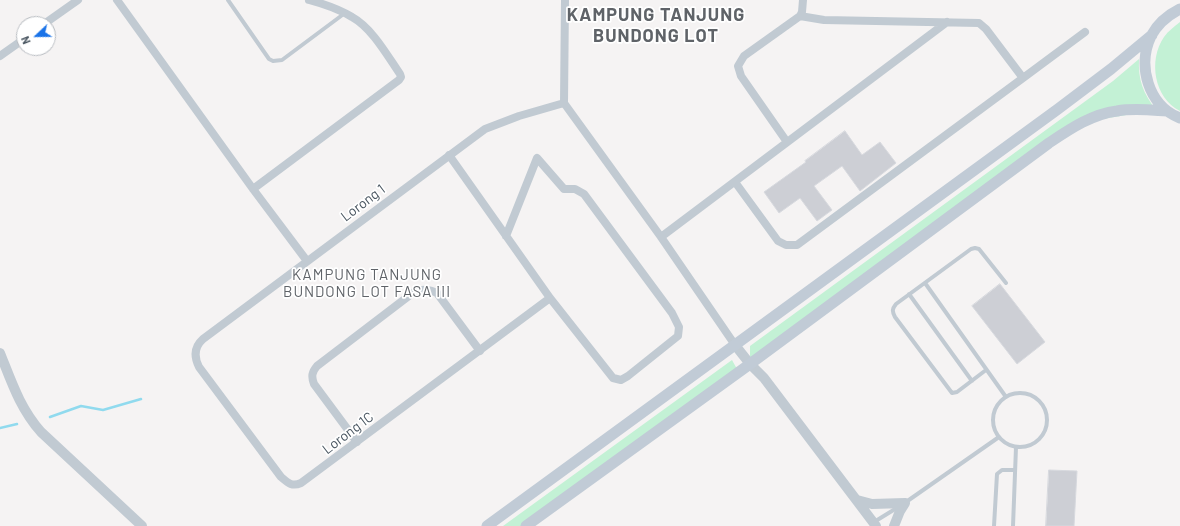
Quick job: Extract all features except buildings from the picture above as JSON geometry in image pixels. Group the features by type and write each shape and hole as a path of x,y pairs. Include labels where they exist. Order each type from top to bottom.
{"main road":[{"path":"1180,9 1170,14 1160,24 1152,35 1147,46 1145,57 1147,81 1152,92 1158,102 1167,111 1180,118"},
{"path":"487,526 1090,85 1152,35"},
{"path":"526,526 750,364 1049,143 1093,117 1116,111 1135,109 1167,111"}],"street":[{"path":"55,16 78,0"},
{"path":"117,0 253,190 307,261"},
{"path":"253,190 401,79 400,74 368,30 354,17 309,0"},
{"path":"565,0 564,103 661,237 735,345 750,364 764,378 875,524"},
{"path":"787,142 741,76 738,66 744,56 800,16 802,12 803,0"},
{"path":"800,16 824,20 973,23 983,26 1023,78"},
{"path":"661,237 947,22"},
{"path":"735,182 778,241 786,245 797,245 1085,32"},
{"path":"0,56 16,45"},
{"name":"Lorong 1","path":"195,354 203,339 484,129 519,116 564,103"},
{"path":"449,155 506,236 550,298 610,375 618,380 628,376 678,336 678,323 672,313 584,194 575,189 564,189 537,158 506,236"},
{"path":"358,442 314,384 312,376 313,372 317,366 414,292 426,290 437,293 480,351"},
{"name":"Lorong 1C","path":"195,354 199,367 282,477 290,484 297,485 358,442 550,298"},
{"path":"0,354 20,403 33,423 142,526"},
{"path":"857,500 872,504 905,503"},
{"path":"894,526 905,503"}],"lane":[{"path":"228,0 269,59 273,61 282,60 345,13"},
{"path":"986,370 957,392 952,392 892,311 893,307 909,294 925,284 970,249 975,248 981,251 1006,284"},
{"path":"925,284 1006,398"},
{"path":"909,294 972,381"},
{"path":"1015,394 1029,396 1040,404 1046,417 1044,431 1040,437 1029,445 1016,447 1008,445 999,437 995,431 993,423 994,414 997,406 1006,398 1015,394"},
{"path":"875,524 999,437"},
{"path":"1013,526 1016,447"},
{"path":"994,526 997,474 1002,470 1015,470"}],"green space":[{"path":"1180,22 1180,111 1171,105 1164,97 1156,78 1155,67 1159,46 1164,37"},
{"path":"1139,59 1139,73 1142,86 1156,110 1079,123 750,360 750,346 1113,81"},
{"path":"732,360 737,369 522,526 503,526"}],"waterway":[{"path":"50,417 81,406 103,410 141,399"},
{"path":"0,428 17,424"}],"district":[{"name":"KAMPUNG TANJUNG BUNDONG LOT","path":"656,25"},
{"name":"KAMPUNG TANJUNG BUNDONG LOT FASA III","path":"367,284"}]}
